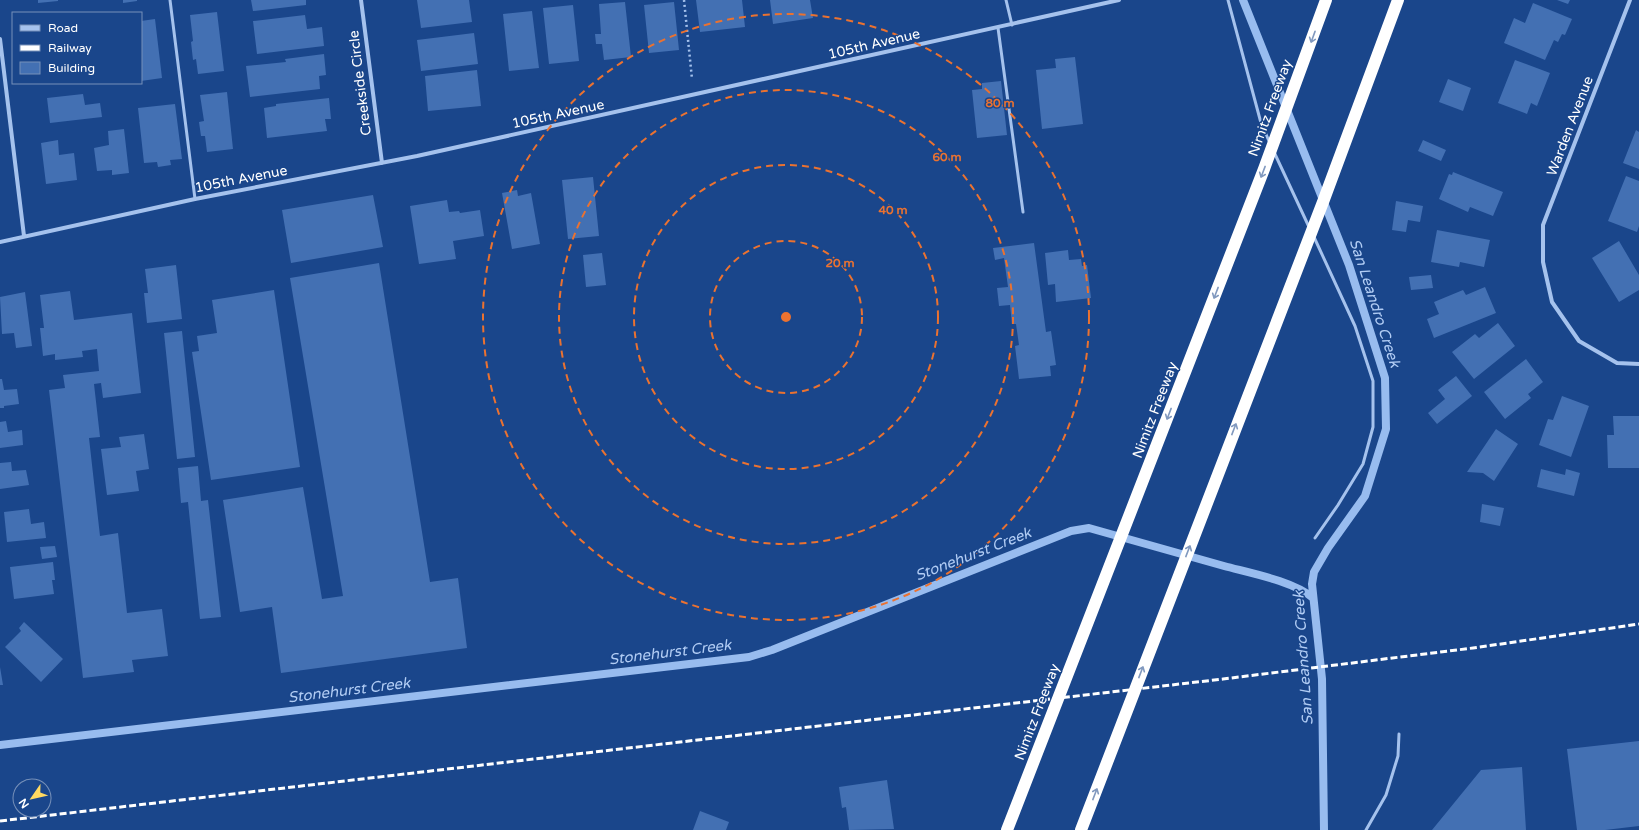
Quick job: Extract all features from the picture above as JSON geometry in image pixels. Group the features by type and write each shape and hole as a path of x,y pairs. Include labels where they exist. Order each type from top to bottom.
{"highway":[{"name":"Nimitz Freeway","path":"1007,830 1264,169 1326,0"},
{"path":"1081,830 1323,202 1398,0"}],"street":[{"name":"Creekside Circle","path":"361,0 382,163"},
{"name":"105th Avenue","path":"0,242 195,199 382,163 998,28 1119,0"},
{"name":"Warden Avenue","path":"1630,0 1543,225 1543,262 1552,302 1579,341 1617,363 1639,364"},
{"path":"0,39 24,236"}],"lane":[{"path":"170,0 195,199"},
{"path":"1006,0 1012,24"},
{"path":"1228,0 1261,123 1355,326 1373,381 1373,427 1363,464 1338,505 1315,538"},
{"path":"998,28 1023,212"},
{"path":"1366,830 1386,795 1398,756 1399,734"}],"path":[{"path":"684,0 694,95"}],"building":[{"path":"38,0 58,0 58,1 38,3"},
{"path":"123,0 137,0 137,1 123,3"},
{"path":"251,0 306,0 306,5 253,11"},
{"path":"417,0 469,0 472,22 421,28"},
{"path":"696,0 742,0 745,27 700,32"},
{"path":"770,0 810,0 813,18 773,24"},
{"path":"1557,0 1570,0 1568,4"},
{"path":"625,2 631,57 604,60 602,44 596,44 595,34 601,34 599,4"},
{"path":"674,2 679,50 649,53 644,5"},
{"path":"1533,3 1572,19 1565,35 1562,34 1558,42 1554,40 1545,60 1504,43 1514,18 1525,23"},
{"path":"573,5 579,61 549,64 543,8"},
{"path":"532,11 539,68 509,71 503,14"},
{"path":"217,12 224,71 198,74 196,59 193,60 191,42 193,41 190,15"},
{"path":"305,15 307,29 322,27 324,46 257,54 253,21"},
{"path":"155,19 162,78 142,81 142,21"},
{"path":"474,33 478,64 421,71 417,40"},
{"path":"324,54 326,75 319,76 320,89 250,97 246,66 286,62 285,59"},
{"path":"1075,57 1083,124 1042,129 1036,70 1056,68 1055,59"},
{"path":"1515,60 1550,73 1537,106 1531,103 1527,114 1498,103"},
{"path":"477,70 481,106 428,111 425,76"},
{"path":"1448,79 1471,88 1463,111 1439,102"},
{"path":"1001,81 1007,135 977,138 972,90 982,89 982,83"},
{"path":"227,92 233,149 207,152 205,136 201,136 199,122 204,121 200,95"},
{"path":"83,94 85,105 100,103 102,117 50,123 47,98"},
{"path":"329,98 331,119 325,119 327,131 267,138 264,108 276,106 276,104"},
{"path":"175,104 182,159 170,160 171,165 158,167 157,162 144,163 138,108"},
{"path":"124,129 129,173 112,175 112,170 97,171 94,148 109,145 108,131"},
{"path":"1636,130 1639,132 1639,169 1623,163"},
{"path":"58,140 59,155 74,153 77,180 46,184 41,143"},
{"path":"1423,140 1446,150 1441,161 1418,151"},
{"path":"1453,172 1503,192 1493,216 1470,207 1468,212 1439,199 1449,174 1452,175"},
{"path":"1626,176 1639,181 1639,226 1637,232 1608,221"},
{"path":"593,177 599,236 568,239 562,180"},
{"path":"517,190 518,196 531,193 540,244 512,249 502,193"},
{"path":"373,195 383,247 291,263 282,210"},
{"path":"447,200 449,212 459,211 460,213 480,210 484,236 453,241 456,259 419,264 410,206"},
{"path":"1396,201 1423,206 1420,222 1408,220 1406,232 1392,230"},
{"path":"1437,230 1490,240 1484,267 1460,262 1459,267 1431,262"},
{"path":"1619,241 1639,275 1639,290 1619,302 1592,258"},
{"path":"1034,243 1046,332 1051,331 1056,365 1050,366 1051,376 1019,379 1015,346 1019,345 1016,324 1012,324 1010,305 999,306 997,288 1008,287 1004,258 995,260 993,248"},
{"path":"1068,250 1069,260 1081,259 1082,266 1087,265 1091,298 1056,302 1055,284 1048,285 1045,253"},
{"path":"602,253 606,285 586,287 583,255"},
{"path":"379,263 430,582 458,578 467,648 281,673 272,607 240,612 223,500 303,487 322,599 343,596 290,278"},
{"path":"176,265 182,319 147,323 144,293 148,293 145,269"},
{"path":"1431,275 1433,288 1411,290 1409,277"},
{"path":"1485,287 1496,313 1434,338 1427,319 1439,314 1434,302 1463,290 1466,295"},
{"path":"274,290 300,467 211,480 192,352 199,351 197,336 217,333 212,300"},
{"path":"70,291 74,320 132,313 141,393 103,398 101,383 94,384 100,437 89,438 100,536 118,533 127,613 162,609 168,656 132,660 134,672 83,678 49,390 65,388 63,375 99,371 97,349 82,351 83,357 55,360 55,354 43,356 40,328 44,328 40,295"},
{"path":"25,292 32,346 16,348 14,333 2,334 0,297"},
{"path":"1498,323 1515,346 1474,379 1452,352 1475,334 1479,338"},
{"path":"182,331 195,457 177,459 164,333"},
{"path":"1526,359 1543,382 1528,394 1531,398 1505,419 1484,392"},
{"path":"1456,376 1472,396 1437,424 1428,413 1445,399 1438,390"},
{"path":"0,379 2,379 4,390 17,389 19,404 0,408"},
{"path":"1562,396 1589,406 1571,457 1539,445 1548,419 1553,420"},
{"path":"1613,416 1639,416 1639,468 1608,468 1607,435 1614,435"},
{"path":"6,421 8,432 22,430 23,445 0,448 0,422"},
{"path":"1496,429 1518,444 1494,481 1483,473 1467,472"},
{"path":"144,434 149,469 136,471 139,491 107,495 101,449 121,447 119,437"},
{"path":"11,462 12,471 26,470 29,485 0,489 0,463"},
{"path":"198,466 201,501 208,500 221,617 200,619 188,502 181,503 178,468"},
{"path":"1541,469 1565,475 1566,469 1580,473 1574,496 1537,487"},
{"path":"1482,504 1504,508 1500,526 1480,522"},
{"path":"29,509 31,524 44,522 46,538 7,542 4,512"},
{"path":"55,546 57,557 42,559 40,547"},
{"path":"53,562 55,580 52,580 54,594 14,599 10,567"},
{"path":"24,622 63,659 41,682 5,647 21,631 19,628"},
{"path":"0,667 3,685 0,685"},
{"path":"1639,741 1639,826 1605,830 1577,830 1567,749"},
{"path":"1522,767 1526,830 1432,830 1481,770"},
{"path":"887,780 894,829 849,830 846,807 842,808 839,787"},
{"path":"700,811 729,822 726,830 693,830"}],"waterway":[{"name":"San Leandro Creek","path":"1243,0 1349,265 1385,378 1386,429 1365,496 1328,548 1314,572 1312,584 1322,679 1324,830"},
{"name":"Stonehurst Creek","path":"0,745 749,657 772,650 1071,531 1089,528 1271,578 1294,587 1313,598"}],"railway":[{"path":"0,821 1223,679 1473,648 1639,624"}]}
